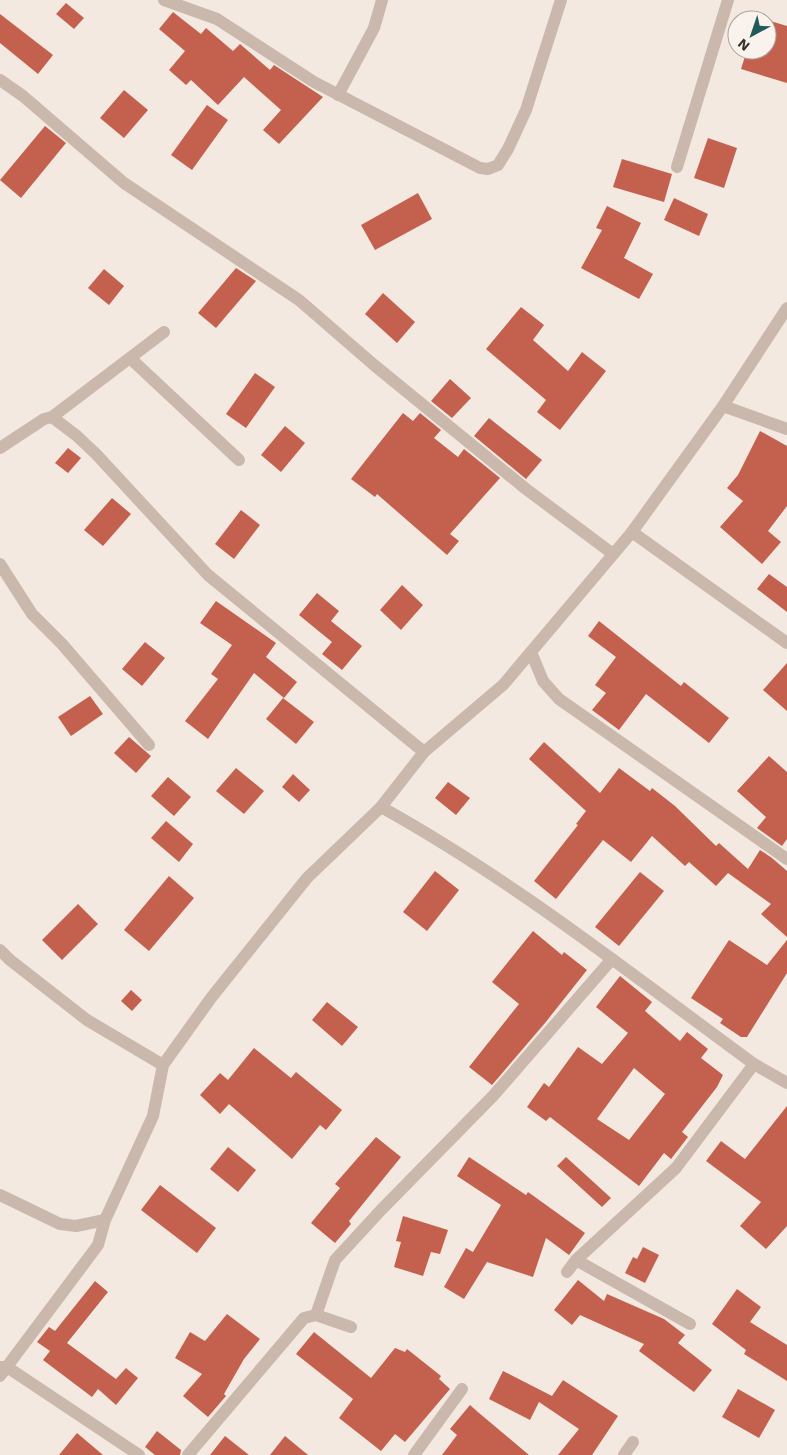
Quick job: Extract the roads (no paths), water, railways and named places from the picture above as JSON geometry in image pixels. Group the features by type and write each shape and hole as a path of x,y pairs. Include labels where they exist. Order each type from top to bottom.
{"street":[{"path":"164,0 217,18 314,82 480,168 498,165 508,148 526,110 561,0"},
{"path":"338,95 374,28 382,0"},
{"path":"677,167 728,0"},
{"path":"0,80 22,96 124,183 299,300 374,365 526,489 614,554"},
{"path":"139,1455 2,1370 98,1245 105,1220 153,1116 163,1065 211,998 307,878 381,807 424,752 503,685 614,554 723,406 787,308"},
{"path":"0,448 44,419 52,418 164,332"},
{"path":"130,358 239,460"},
{"path":"723,406 787,429"},
{"path":"52,418 77,436 96,454 208,575 424,752"},
{"path":"632,532 787,643"},
{"path":"0,564 32,614 150,745"},
{"path":"531,652 543,681 559,699 787,859"},
{"path":"381,807 439,839 547,912 754,1064 787,1083"},
{"path":"0,950 10,960 87,1020 163,1065"},
{"path":"316,1315 335,1260 381,1210 493,1096 612,959"},
{"path":"567,1272 576,1260 676,1168 754,1064"},
{"path":"0,1195 60,1224 76,1226 105,1220"},
{"path":"576,1260 690,1324"},
{"path":"188,1455 304,1318 316,1315 350,1328"},
{"path":"414,1455 462,1389"},
{"path":"624,1455 633,1442"}]}
